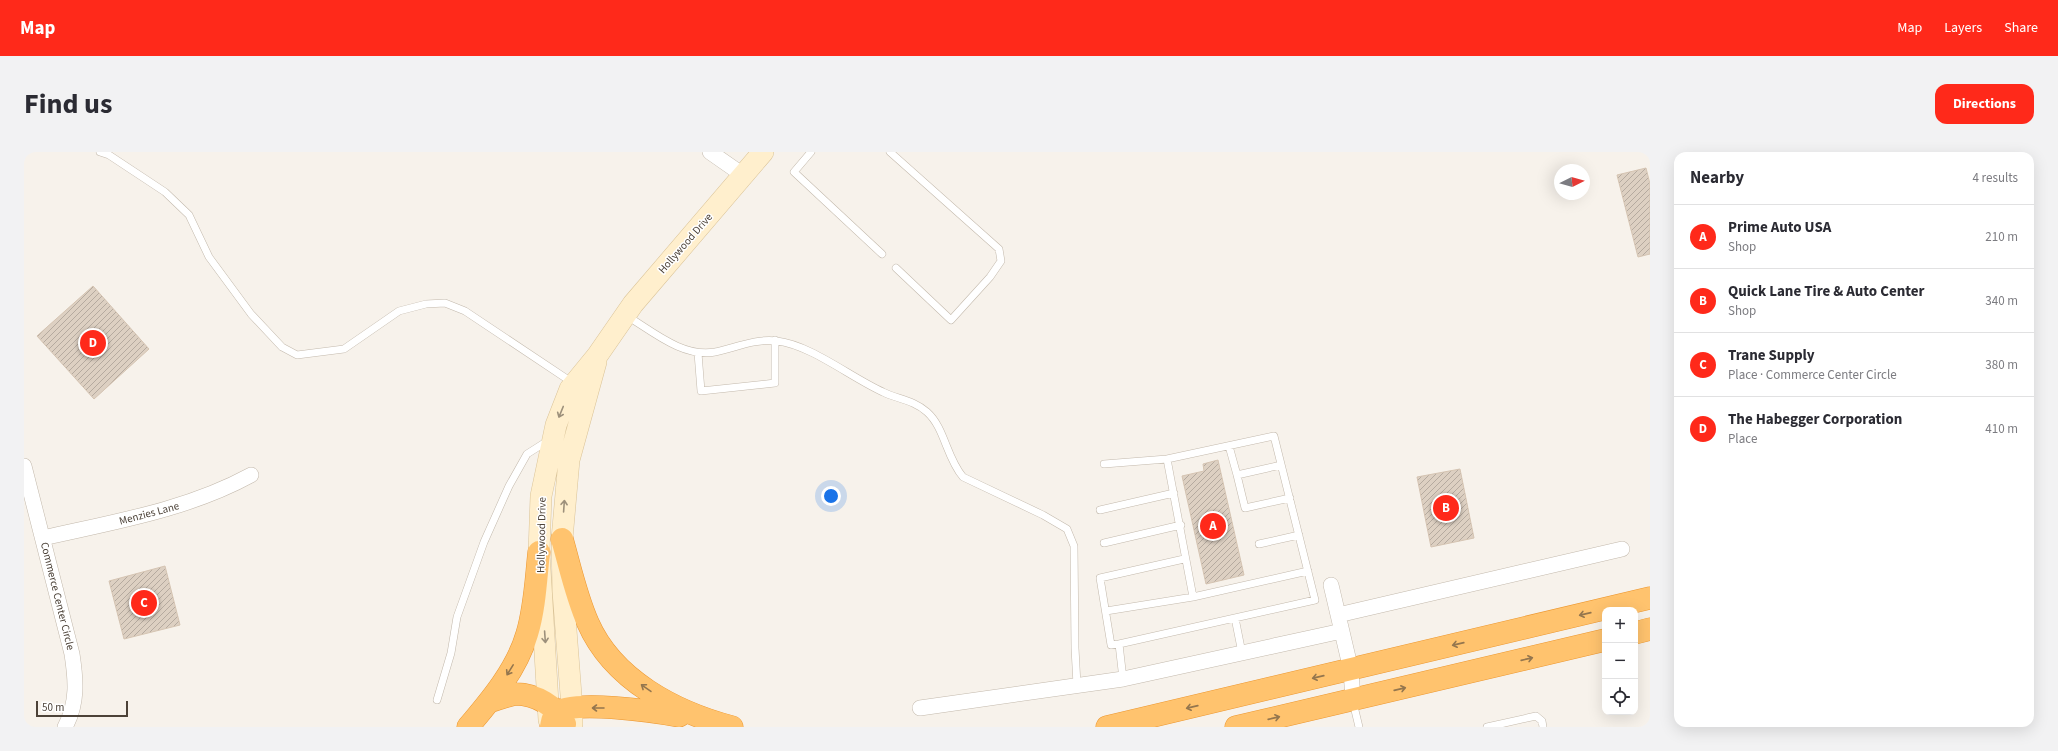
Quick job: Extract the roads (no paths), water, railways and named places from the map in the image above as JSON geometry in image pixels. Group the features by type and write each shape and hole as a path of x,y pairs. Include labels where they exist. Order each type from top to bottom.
{"highway":[{"path":"562,539 579,599 589,624 601,645 620,668 639,684 659,698 706,720"},
{"path":"468,727 491,701 519,656 527,634 539,552"},
{"path":"1107,727 1650,598"},
{"path":"1638,632 1650,630"},
{"path":"1236,727 1602,641"},
{"path":"491,701 514,694 526,695 537,698 560,719 644,709 706,720 732,727"}],"main road":[{"name":"Hollywood Drive","path":"560,719 539,552 541,496 552,437 567,396 574,384 597,356 625,315 763,152"},
{"name":"Hollywood Drive","path":"560,719 563,591 562,539 569,460 597,356"}],"street":[{"path":"710,152 743,175"},
{"name":"Commerce Center Circle","path":"24,466 72,654 76,681 75,701 65,727"},
{"name":"Menzies Lane","path":"43,538 199,499 228,488 251,475"},
{"path":"1338,615 1622,549"},
{"path":"1331,585 1351,670 1353,700"},
{"path":"920,708 1123,679 1342,631"}],"lane":[{"path":"100,152 109,155 165,192 189,215 210,257 250,314 282,347 297,355 344,349 399,311 426,304 445,303 464,311 574,384"},
{"path":"811,152 794,172 882,254"},
{"path":"890,152 999,249 1001,261 990,277 951,320 896,268"},
{"path":"625,315 683,349 698,353 713,352 761,341 775,340 800,347 861,381 885,393 905,399 926,411 940,430 955,467 963,477 1043,515 1067,529 1074,546 1074,648 1077,685"},
{"path":"698,353 701,392 775,383 775,340"},
{"path":"1104,464 1167,458 1274,436 1315,600 1111,646 1100,578 1184,559"},
{"path":"437,700 451,653 457,616 484,542 509,486 527,454 552,437"},
{"path":"1229,446 1245,508 1290,498"},
{"path":"1167,458 1181,525 1184,559 1193,597"},
{"path":"1237,475 1281,465"},
{"path":"1100,510 1174,493"},
{"path":"1104,543 1181,525"},
{"path":"1259,544 1299,535"},
{"path":"1106,612 1193,597 1308,571"},
{"path":"1235,618 1242,653"},
{"path":"1119,644 1123,679"},
{"path":"1353,700 1359,727"},
{"path":"1488,727 1507,725 1536,716 1542,721 1543,727"}],"place":[{"name":"The Habegger Corporation","path":"93,343"},
{"name":"Quick Lane Tire & Auto Center","path":"1446,508"},
{"name":"Prime Auto USA","path":"1213,526"},
{"name":"Trane Supply","path":"144,603"}]}
